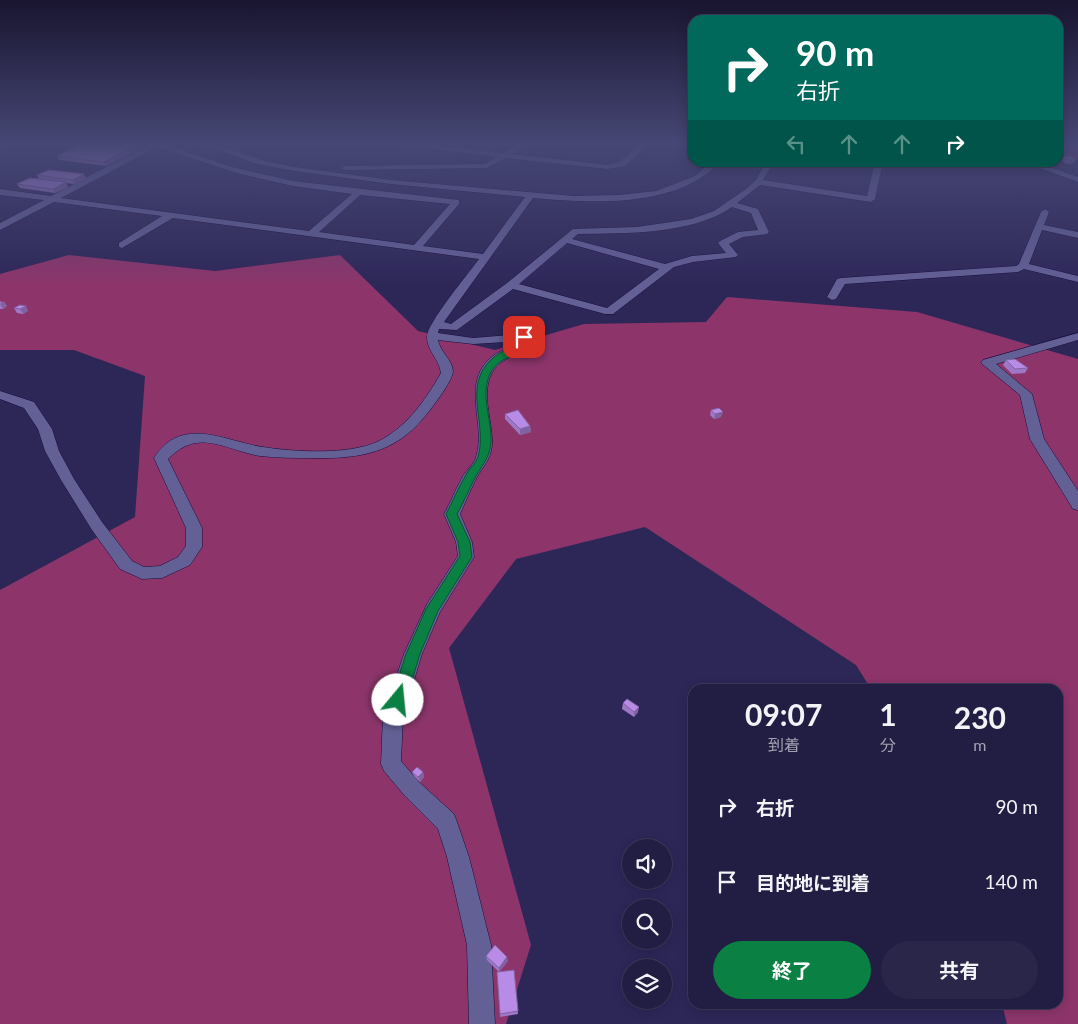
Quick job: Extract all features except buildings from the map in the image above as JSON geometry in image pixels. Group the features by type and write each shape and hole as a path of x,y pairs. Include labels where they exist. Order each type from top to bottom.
{"street":[{"path":"0,192 485,257"},
{"path":"0,227 67,192"},
{"path":"311,234 359,192 456,202 416,248"},
{"path":"496,192 574,199 642,196 656,192"},
{"path":"434,330 453,328 511,285 576,231 637,230 693,221 717,213 748,192"},
{"path":"823,192 871,199 873,192"},
{"path":"0,395 13,398 29,406 44,429 52,451 68,480 97,526 126,565 142,573 162,572 184,561 194,547 194,528 161,458 172,446 188,438 231,442 252,450 278,454 341,454 369,450 390,439 410,425 428,406 438,389 447,373 447,366 437,353 431,340 434,330 531,195"},
{"path":"511,285 609,312 668,268 692,259 733,255 723,243 741,234 764,232 755,211 731,204"},
{"path":"832,297 841,281 1018,269 1022,266 1045,212"},
{"path":"122,245 171,215"},
{"path":"1039,227 1078,235"},
{"path":"566,240 668,268"},
{"path":"1022,266 1078,279"},
{"path":"434,330 473,341 524,337 530,339 528,343 497,359 486,373 480,396 486,442 483,459 472,474 452,514 464,542 466,557 433,609 413,654 394,716 391,764 412,789 446,822 458,857 479,945 482,1024"},
{"path":"1078,336 987,363 1026,394 1037,439 1068,486 1078,505"}],"shaded area":[{"path":"69,255 215,271 340,255 418,331 495,350 584,324 706,322 727,297 917,312 1078,359 1078,1024 1007,1024 1003,1009 1063,1009 1063,684 868,684 856,665 645,527 516,559 449,648 531,945 506,1024 0,1024 0,590 135,517 145,376 74,350 0,350 0,274"}],"route":[{"path":"398,700 413,654 433,609 466,557 464,542 455,525 452,514 472,474 483,459 486,442 480,396 486,373 490,365 497,359 528,343 530,339 524,337"}]}
